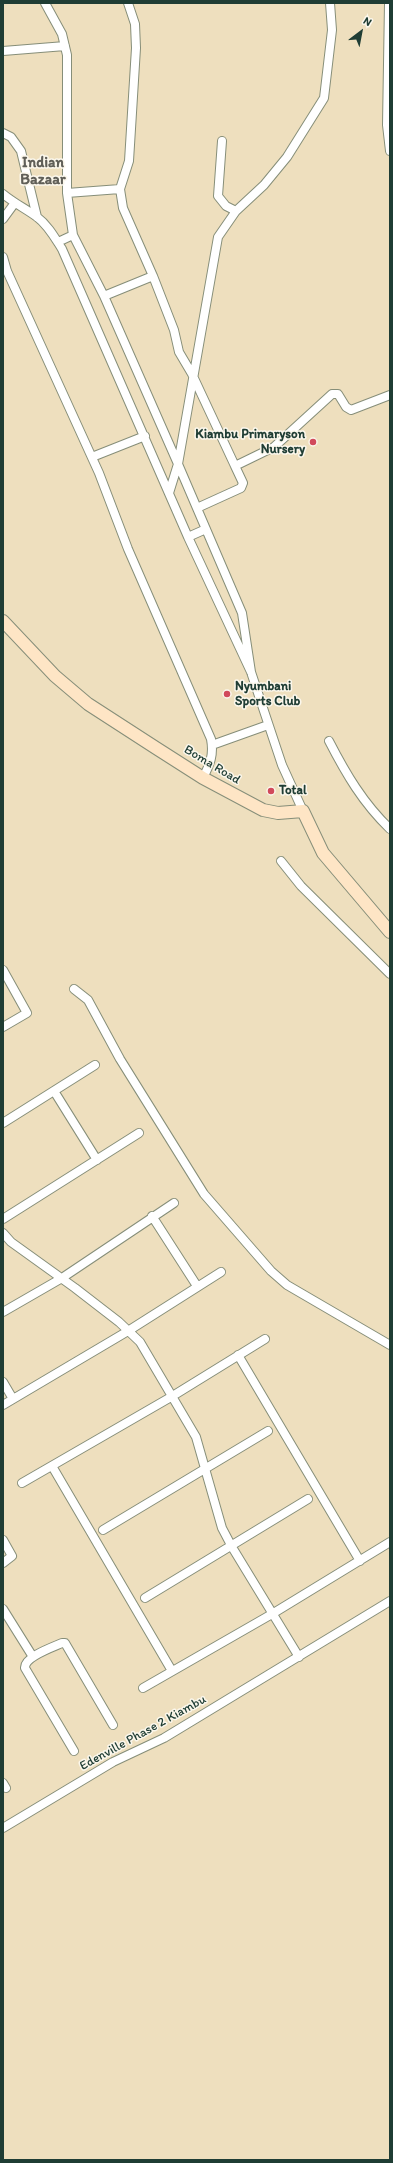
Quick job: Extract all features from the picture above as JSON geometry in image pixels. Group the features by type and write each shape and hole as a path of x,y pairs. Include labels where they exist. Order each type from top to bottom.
{"main road":[{"name":"Boma Road","path":"4,623 55,676 88,704 203,778 263,810 278,813 303,812"},
{"path":"303,812 323,853 390,932"}],"street":[{"path":"45,3 57,22 67,55 67,193 73,235 104,296 178,464 244,620 251,672"},
{"path":"128,3 135,24 136,48 129,161 120,189 123,208 153,276 174,330 179,352 192,374 243,483 241,488 197,508"},
{"path":"169,493 178,464 192,374 218,237 236,211 264,185 287,156 324,98 332,30 330,3"},
{"path":"389,3 387,125 390,150"},
{"path":"3,51 65,46"},
{"path":"3,133 11,137 21,151 37,217"},
{"path":"222,140 218,196 226,206 236,211"},
{"path":"67,193 120,189"},
{"path":"3,194 14,204 37,217 58,242 145,436 188,537 251,672 282,765 303,812"},
{"path":"3,219 14,204"},
{"path":"58,242 73,235"},
{"path":"3,257 7,271 92,457 128,549 212,745 212,762 203,778"},
{"path":"104,296 153,276"},
{"path":"235,466 274,447 332,394 338,394 346,407 351,410 390,394"},
{"path":"92,457 145,436"},
{"path":"188,537 206,529"},
{"path":"212,745 268,725"},
{"path":"329,742 361,798 372,812 390,829"},
{"path":"281,862 301,886 390,974"},
{"path":"3,970 27,1012 3,1027"},
{"path":"74,988 88,1000 120,1059 204,1194 271,1272 286,1285 390,1345"},
{"path":"3,1123 95,1065"},
{"path":"54,1091 97,1160"},
{"path":"3,1219 139,1133"},
{"path":"3,1312 62,1278 152,1216 174,1203"},
{"path":"152,1216 197,1286"},
{"path":"3,1233 11,1242 62,1278 140,1342 171,1397 196,1437 222,1528 297,1659"},
{"path":"3,1405 128,1331 221,1272"},
{"path":"22,1483 171,1397 265,1339"},
{"path":"238,1355 360,1561"},
{"path":"3,1382 13,1399"},
{"path":"103,1530 268,1431"},
{"path":"52,1466 172,1671"},
{"path":"145,1598 184,1573 232,1547 308,1499"},
{"path":"3,1540 12,1556 3,1563"},
{"path":"143,1688 272,1614 390,1542"},
{"name":"Edenville Phase 2 Kiambu","path":"3,1828 113,1762 164,1738 297,1659 390,1601"},
{"path":"3,1609 6,1621 33,1657"},
{"path":"74,1751 25,1668 24,1665 33,1657 62,1642 65,1643 113,1726"}],"place":[{"name":"Kiambu Primaryson Nursery","path":"313,442"},
{"name":"Nyumbani Sports Club","path":"227,694"},
{"name":"Total","path":"271,791"}],"district":[{"name":"Indian Bazaar","path":"43,172"}]}
